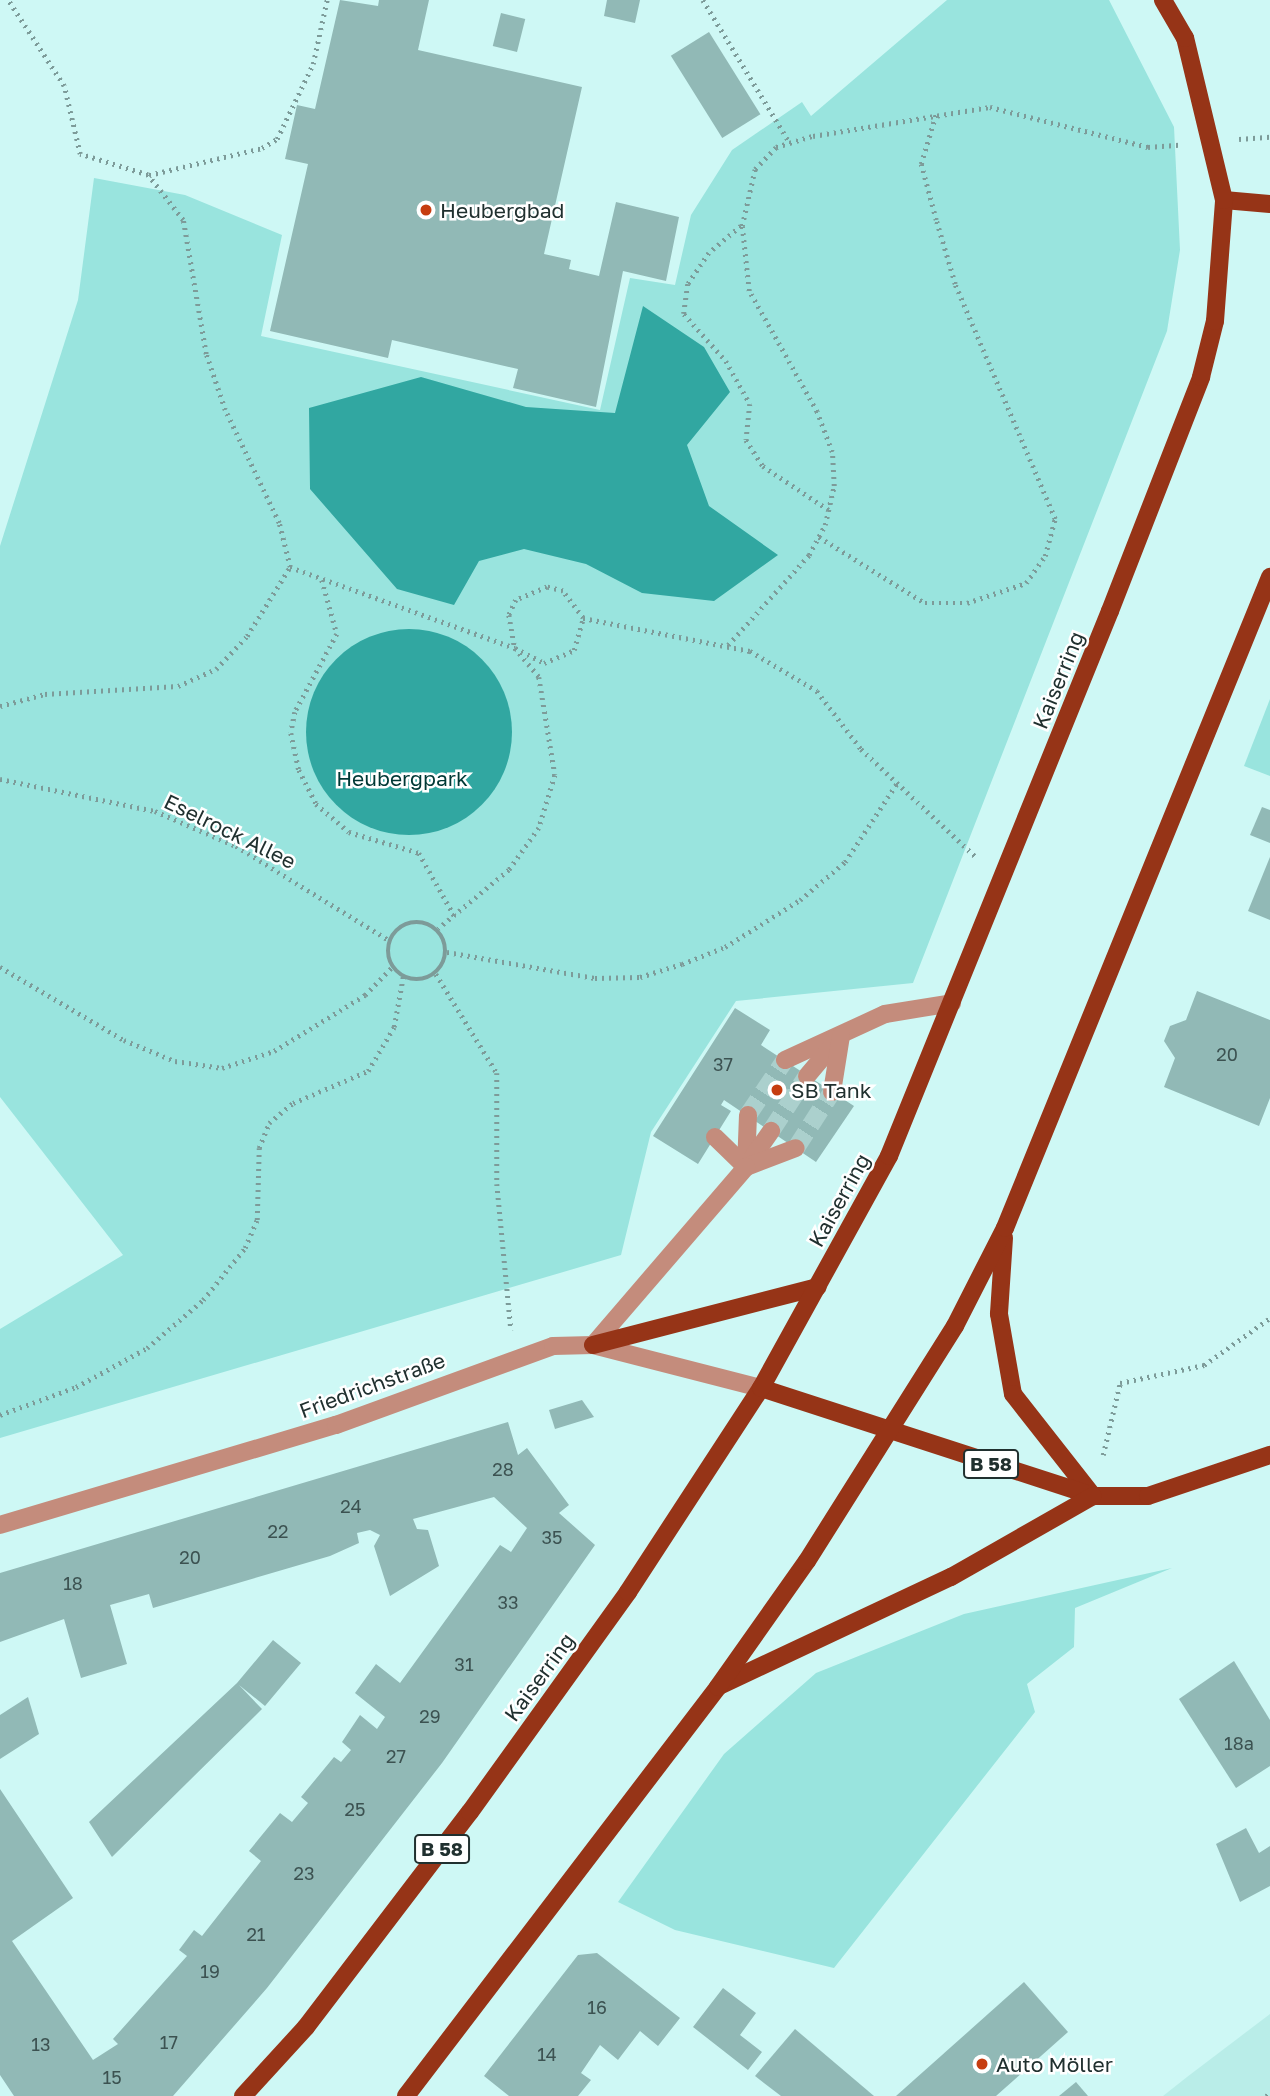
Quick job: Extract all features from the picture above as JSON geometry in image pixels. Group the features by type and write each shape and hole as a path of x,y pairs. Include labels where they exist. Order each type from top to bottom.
{"main road":[{"name":"Kaiserring","path":"243,2096 306,2027 470,1812 628,1592 761,1388 889,1156 1002,882 1201,377 1215,321 1223,200 1185,38 1163,0"},
{"path":"1223,200 1270,204"},
{"path":"889,1432 955,1326 1005,1228 1270,577"},
{"path":"1005,1228 999,1314 1013,1394 1093,1496"},
{"path":"593,1345 818,1287"},
{"name":"B 58","path":"761,1388 889,1432 1093,1496 1148,1496 1270,1455"},
{"name":"B 58","path":"406,2096 718,1687 889,1432"},
{"name":"B 58","path":"718,1687 951,1577 1093,1496"}],"street":[{"path":"785,1060 885,1014 952,1003"},
{"path":"807,1076 841,1036"},
{"path":"832,1092 841,1036"},
{"path":"746,1167 748,1115"},
{"path":"593,1345 746,1167 771,1131"},
{"path":"715,1137 746,1167"},
{"path":"746,1167 796,1148"},
{"name":"Friedrichstraße","path":"0,1525 336,1425 513,1357 593,1345 761,1388"}],"path":[{"path":"8,0 64,86 80,154 148,175 262,148 277,139 313,64 327,0"},
{"path":"703,0 790,143"},
{"path":"728,645 787,583 819,537 829,510 832,452 817,412 749,290 742,226 755,169 776,147 790,143 936,113 990,107 1148,146 1190,144"},
{"path":"819,537 925,603 967,603 1026,583 1045,556 1055,519 955,284 921,164 936,113"},
{"path":"0,706 45,694 178,687 216,669 247,636 290,567 279,523 225,410 206,354 183,220 148,175"},
{"path":"742,226 695,274 684,314 726,361 750,404 746,440 763,466 829,510"},
{"path":"290,567 515,648 544,663 561,660 582,635 583,618 563,591 530,590 509,615 515,648 539,677 555,775 539,828 509,870 438,929 410,922 389,940 392,967 403,977 436,974"},
{"path":"322,579 337,634 295,712 291,733 299,770 316,804 340,826 419,853 455,917"},
{"path":"583,618 750,651 817,691 897,783 1002,882"},
{"name":"Eselrock Allee","path":"0,779 155,811 236,846 389,940"},
{"path":"447,952 595,978 640,977 682,964 769,921 836,869 880,816 897,783"},
{"path":"436,974 447,952 438,929"},
{"path":"0,967 124,1040 175,1061 222,1069 274,1051 365,995 392,967"},
{"path":"436,974 497,1073 497,1184 513,1357"},
{"path":"0,1415 76,1387 147,1348 202,1300 245,1248 257,1220 259,1148 269,1123 293,1103 368,1071 394,1027 403,977"},
{"path":"1093,1496 1120,1383 1204,1365 1270,1318"}],"shaded area":[{"path":"643,306 704,347 730,392 687,445 709,506 778,555 714,601 642,593 586,564 524,549 479,561 454,605 397,589 310,489 309,408 421,377 526,407 615,413"},
{"path":"409,629 448,637 482,659 504,693 512,732 504,771 482,805 448,827 409,835 370,827 336,805 314,771 306,732 314,693 336,659 370,637"},
{"path":"1270,2014 1270,2096 1163,2096 1187,2077"}],"green space":[{"name":"Heubergpark","path":"947,0 1109,0 1174,127 1180,250 1167,331 913,983 736,1001 651,1132 621,1255 0,1438 0,1329 123,1255 0,1097 0,546 78,300 94,178 185,195 282,235 261,336 600,410 630,278 675,285 691,215 732,150 802,102 811,116"},
{"path":"1270,699 1270,776 1244,766"},
{"path":"1172,1568 1075,1608 1074,1647 1027,1684 1035,1712 834,1968 675,1930 618,1902 724,1754 816,1673 964,1614"}],"building":[{"name":"Heubergbad","path":"340,0 378,6 379,0 429,0 418,50 582,87 544,254 571,260 569,269 599,276 616,202 679,217 666,281 623,271 596,407 513,388 518,369 392,340 388,358 270,331 308,164 285,159 297,105 315,109"},
{"path":"607,0 640,0 635,23 604,16"},
{"path":"501,13 525,19 517,52 493,46"},
{"path":"709,32 760,114 722,138 671,56"},
{"path":"1262,807 1270,810 1270,843 1250,835"},
{"path":"1270,857 1270,920 1248,911"},
{"path":"1197,991 1270,1020 1270,1098 1259,1126 1164,1087 1175,1058 1164,1041 1170,1026 1186,1020"},
{"path":"735,1008 770,1030 761,1045 854,1106 816,1162 724,1100 721,1105 731,1111 698,1164 653,1136"},
{"path":"582,1400 594,1417 555,1429 549,1410"},
{"path":"508,1422 518,1455 527,1448 569,1505 559,1513 595,1545 442,1763 267,1988 173,2096 14,2096 0,2075 0,1789 73,1898 12,1941 93,2060 118,2044 113,2039 187,1956 179,1950 194,1930 202,1936 261,1861 249,1851 280,1813 292,1822 308,1803 301,1797 334,1757 341,1762 351,1750 342,1742 360,1715 377,1729 385,1717 355,1693 376,1664 400,1683 500,1545 511,1552 527,1528 494,1497 413,1519 417,1529 428,1530 439,1566 390,1596 374,1546 380,1535 370,1530 357,1533 359,1543 330,1556 153,1608 149,1594 110,1605 127,1664 81,1678 64,1619 0,1642 0,1573"},
{"path":"273,1640 301,1663 265,1706 239,1685 262,1709 112,1857 89,1822 237,1683"},
{"path":"1234,1661 1270,1720 1270,1766 1236,1788 1179,1699"},
{"path":"28,1697 39,1734 0,1759 0,1715"},
{"path":"1246,1828 1259,1853 1270,1846 1270,1886 1240,1902 1216,1844"},
{"path":"597,1953 680,2018 658,2046 640,2031 618,2060 600,2045 581,2073 591,2080 578,2096 509,2096 484,2076 578,1955"},
{"name":"Auto Möller","path":"1024,1982 1068,2032 996,2096 896,2096"},
{"path":"723,1988 756,2013 740,2035 762,2052 748,2070 693,2027"},
{"path":"795,2029 874,2096 781,2096 755,2076"},
{"path":"1076,2082 1088,2096 1059,2096"}],"tunnel":[{"path":"748,1115 785,1060"},
{"path":"771,1131 807,1076"},
{"path":"796,1148 832,1092"}],"place":[{"name":"Heubergbad","path":"426,210"},
{"name":"SB Tank","path":"777,1090"},
{"name":"Auto Möller","path":"982,2064"}]}
